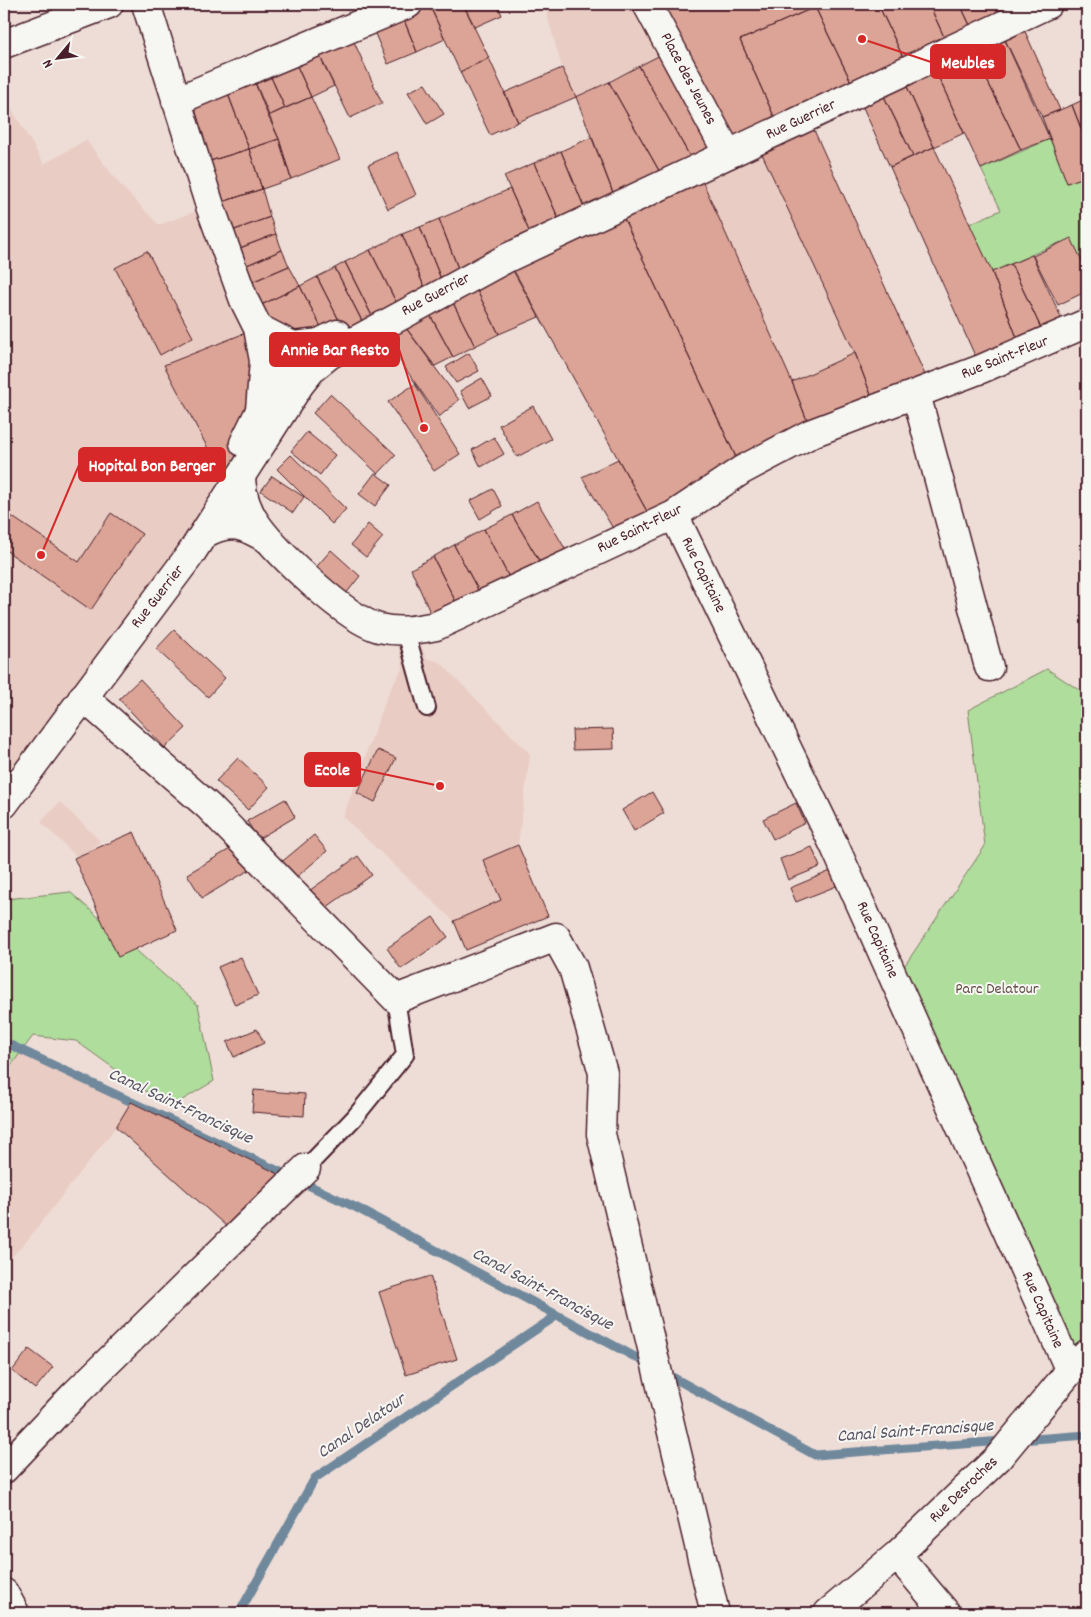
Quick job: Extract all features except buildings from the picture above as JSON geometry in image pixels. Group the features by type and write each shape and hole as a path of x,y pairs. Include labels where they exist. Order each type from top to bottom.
{"street":[{"path":"4,44 109,4"},
{"path":"146,4 210,206 244,300 258,328 264,361 260,410"},
{"path":"176,101 408,4"},
{"name":"Place des Jeunes","path":"647,4 728,154"},
{"name":"Rue Guerrier","path":"4,804 204,534 241,479 300,384 313,368 329,355 507,258 1048,4"},
{"path":"134,627 163,577 213,499 260,410 269,388 290,361 301,352 412,297 507,258"},
{"name":"Rue Saint-Fleur","path":"241,479 246,506 256,525 306,578 341,606 378,628 406,632 436,626 674,515 742,470 812,433 916,394 1087,322"},
{"path":"258,328 293,346 320,343"},
{"path":"916,394 989,667"},
{"name":"Rue Capitaine","path":"674,515 835,847 1078,1362"},
{"path":"204,534 225,524 239,525 273,542"},
{"path":"84,697 208,806 396,999 556,937 573,968 603,1073 601,1134 715,1613"},
{"path":"4,1469 74,1395 306,1168"},
{"name":"Rue Desroches","path":"828,1613 897,1555 998,1458 1078,1362"},
{"path":"897,1555 946,1613"},
{"path":"4,1593 16,1613"}],"lane":[{"path":"406,632 428,708"},
{"path":"306,1168 354,1118 405,1055 396,999"}],"shaded area":[{"path":"544,4 647,4 672,49 576,97 562,68"},
{"path":"4,96 44,164 86,140 121,186 159,225 210,206 244,300 251,430 213,499 19,784 4,773"},
{"path":"756,141 855,353 792,382 697,169"},
{"path":"395,630 416,630 426,658 440,662 530,754 518,845 548,916 466,950 454,921 343,817 388,694 403,667"},
{"path":"60,802 100,841 81,861 41,822"},
{"path":"4,1040 137,1100 29,1238 4,1265"}],"green space":[{"path":"1050,139 1067,183 1087,176 1087,305 1061,242 992,272 969,224 1001,210 981,169"},
{"name":"Parc Delatour","path":"1047,669 1087,695 1087,1352 1070,1371 895,980 985,846 968,710"},
{"path":"70,892 198,1005 214,1081 169,1108 76,1041 33,1036 4,1075 4,903 7,899"}],"waterway":[{"name":"Canal Saint-Francisque","path":"4,1042 357,1208 650,1365"},
{"name":"Canal Delatour","path":"239,1613 315,1478 556,1316"},
{"name":"Canal Saint-Francisque","path":"663,1372 815,1455 1003,1441"},
{"name":"Canal Saint-Francisque","path":"1021,1440 1087,1435"}],"place":[{"name":"Meubles","path":"862,39"},
{"name":"Annie Bar Resto","path":"424,428"},
{"name":"Hopital Bon Berger","path":"41,555"},
{"name":"Ecole","path":"440,786"}]}
